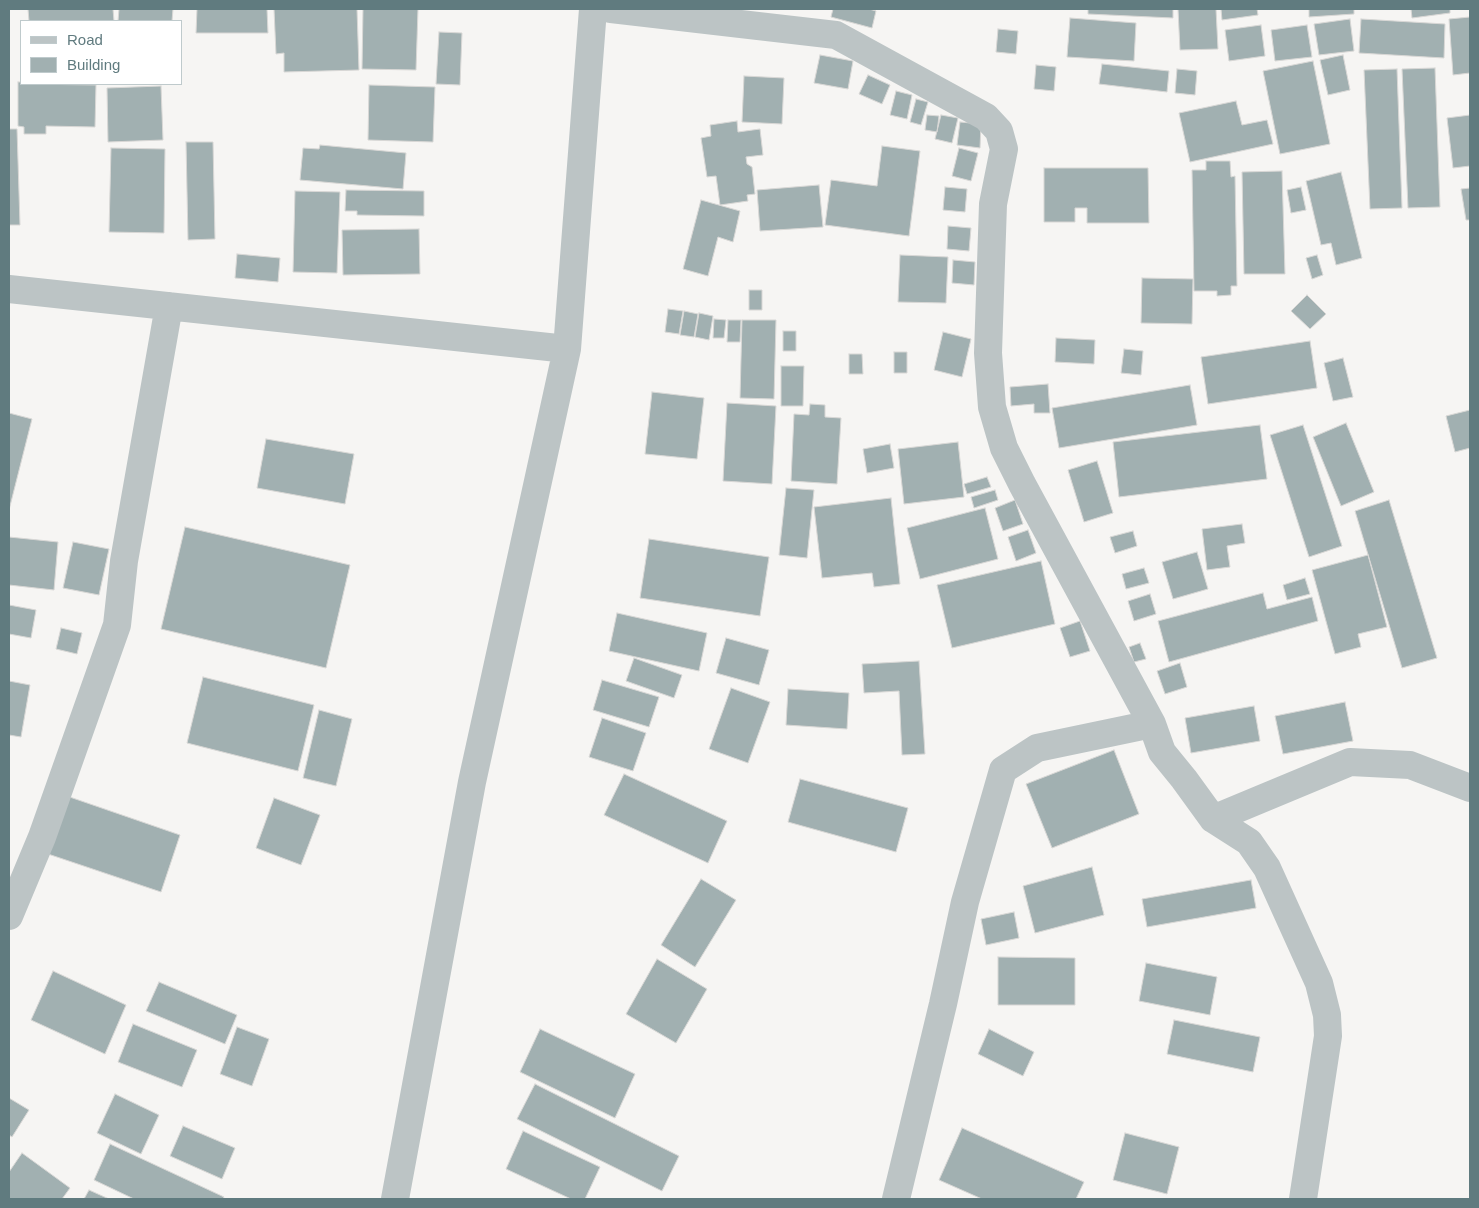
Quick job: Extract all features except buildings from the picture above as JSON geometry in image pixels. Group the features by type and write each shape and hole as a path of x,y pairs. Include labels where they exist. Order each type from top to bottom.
{"street":[{"path":"395,1199 472,782 567,349 592,9"},
{"path":"611,9 836,35 986,116 999,131 1004,149 993,204 988,353 992,407 1004,448 1152,724 1162,752 1213,819 1249,842 1267,868 1319,983 1327,1015 1328,1036 1303,1199"},
{"path":"9,289 567,349"},
{"path":"9,916 42,837 117,625 124,561 169,306"},
{"path":"896,1199 943,1004 965,902 1003,770 1037,748 1152,724"},
{"path":"1213,819 1350,762 1410,765 1470,788"}]}
